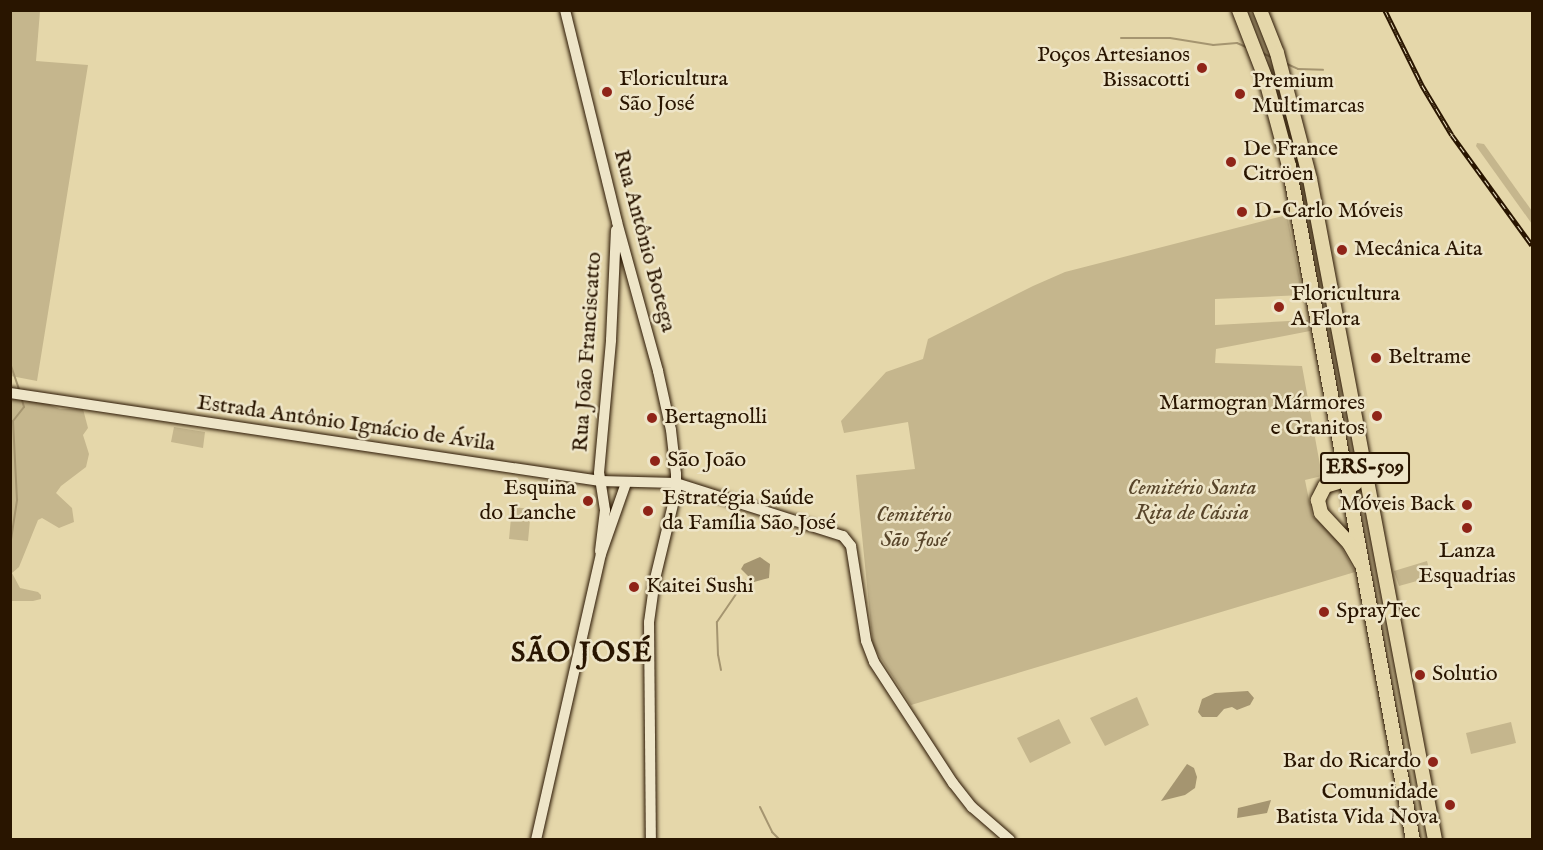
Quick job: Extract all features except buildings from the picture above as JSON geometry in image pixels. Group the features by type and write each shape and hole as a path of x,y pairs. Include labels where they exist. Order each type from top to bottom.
{"highway":[{"name":"ERS-509","path":"1239,10 1265,76 1293,188 1413,840"},
{"name":"ERS-509","path":"1260,10 1277,53 1304,157 1435,840"},
{"path":"1265,76 1282,102 1295,152 1299,157 1304,157"},
{"path":"1365,570 1349,543 1326,520 1319,506 1319,494 1325,486 1348,479 1359,488 1381,615 1405,681"}],"street":[{"name":"Rua Antônio Botega","path":"565,10 671,429 676,483 655,579 649,622 651,840"},
{"name":"Rua João Franciscatto","path":"601,554 599,545 605,510 600,481 617,222"},
{"name":"Estrada Antônio Ignácio de Ávila","path":"10,393 600,481 676,483 847,539 852,554 866,641 874,662 953,783 972,807 1010,840"},
{"name":"Rua João Franciscatto","path":"536,840 601,554 626,483"}],"green space":[{"path":"10,11 40,11 36,61 88,65 37,381 11,376"},
{"path":"1477,143 1484,144 1532,211 1532,224 1476,146"},
{"path":"1287,215 1303,295 1215,299 1215,325 1308,320 1310,331 1216,349 1215,363 1302,366 1322,476 1305,480 1312,515 1338,541 1355,572 911,705 873,646 856,475 915,469 908,422 844,433 841,421 886,372 923,359 928,339 1033,286 1065,272"},
{"path":"10,399 43,402 60,409 83,409 88,428 83,435 89,454 86,467 61,486 56,493 72,508 74,522 59,528 42,518 38,520 19,567 12,573 20,588 38,592 41,595 41,599 33,601 11,601"},
{"path":"174,427 205,432 203,448 171,442"},
{"path":"512,507 531,509 528,541 509,539"},
{"path":"1427,561 1431,577 1399,586 1394,571"},
{"path":"1137,697 1149,725 1105,746 1090,718"},
{"path":"1059,719 1071,743 1030,763 1017,738"},
{"path":"1511,722 1516,743 1471,754 1466,733"}],"shaded area":[{"path":"760,557 770,564 769,578 754,582 741,569 744,564"},
{"path":"1248,691 1254,698 1250,705 1237,710 1232,707 1224,709 1217,717 1202,717 1198,712 1202,699 1215,693"},
{"path":"1187,764 1194,768 1197,777 1195,788 1185,795 1161,801"},
{"path":"1271,800 1267,813 1237,818 1238,808"}],"waterway":[{"path":"1121,38 1170,38 1213,45 1237,43 1248,48"},
{"path":"1262,53 1273,58"},
{"path":"1287,64 1298,69 1323,70"},
{"path":"10,363 20,392"},
{"path":"10,546 17,500 13,421 24,407 22,400"},
{"path":"721,670 717,622 745,581"},
{"path":"760,807 772,832 780,840"}],"railway":[{"path":"1385,10 1422,85 1452,135 1532,245"}],"place":[{"name":"Poços Artesianos Bissacotti","path":"1202,68"},
{"name":"Floricultura São José","path":"607,92"},
{"name":"Premium Multimarcas","path":"1240,94"},
{"name":"De France Citröen","path":"1231,162"},
{"name":"D-Carlo Móveis","path":"1242,212"},
{"name":"Mecânica Aita","path":"1342,250"},
{"name":"Floricultura A Flora","path":"1279,307"},
{"name":"Beltrame","path":"1376,358"},
{"name":"Marmogran Mármores e Granitos","path":"1377,416"},
{"name":"Bertagnolli","path":"652,418"},
{"name":"São João","path":"655,461"},
{"name":"Esquina do Lanche","path":"588,501"},
{"name":"Móveis Back","path":"1467,505"},
{"name":"Estratégia Saúde da Família São José","path":"648,511"},
{"name":"Lanza Esquadrias","path":"1467,528"},
{"name":"Kaitei Sushi","path":"634,587"},
{"name":"SprayTec","path":"1324,612"},
{"name":"Solutio","path":"1420,675"},
{"name":"Bar do Ricardo","path":"1433,762"},
{"name":"Comunidade Batista Vida Nova","path":"1450,805"}],"district":[{"name":"SÃO JOSÉ","path":"582,654"}],"park label":[{"name":"Cemitério Santa Rita de Cássia","path":"1192,500"},
{"name":"Cemitério São José","path":"914,528"}]}
